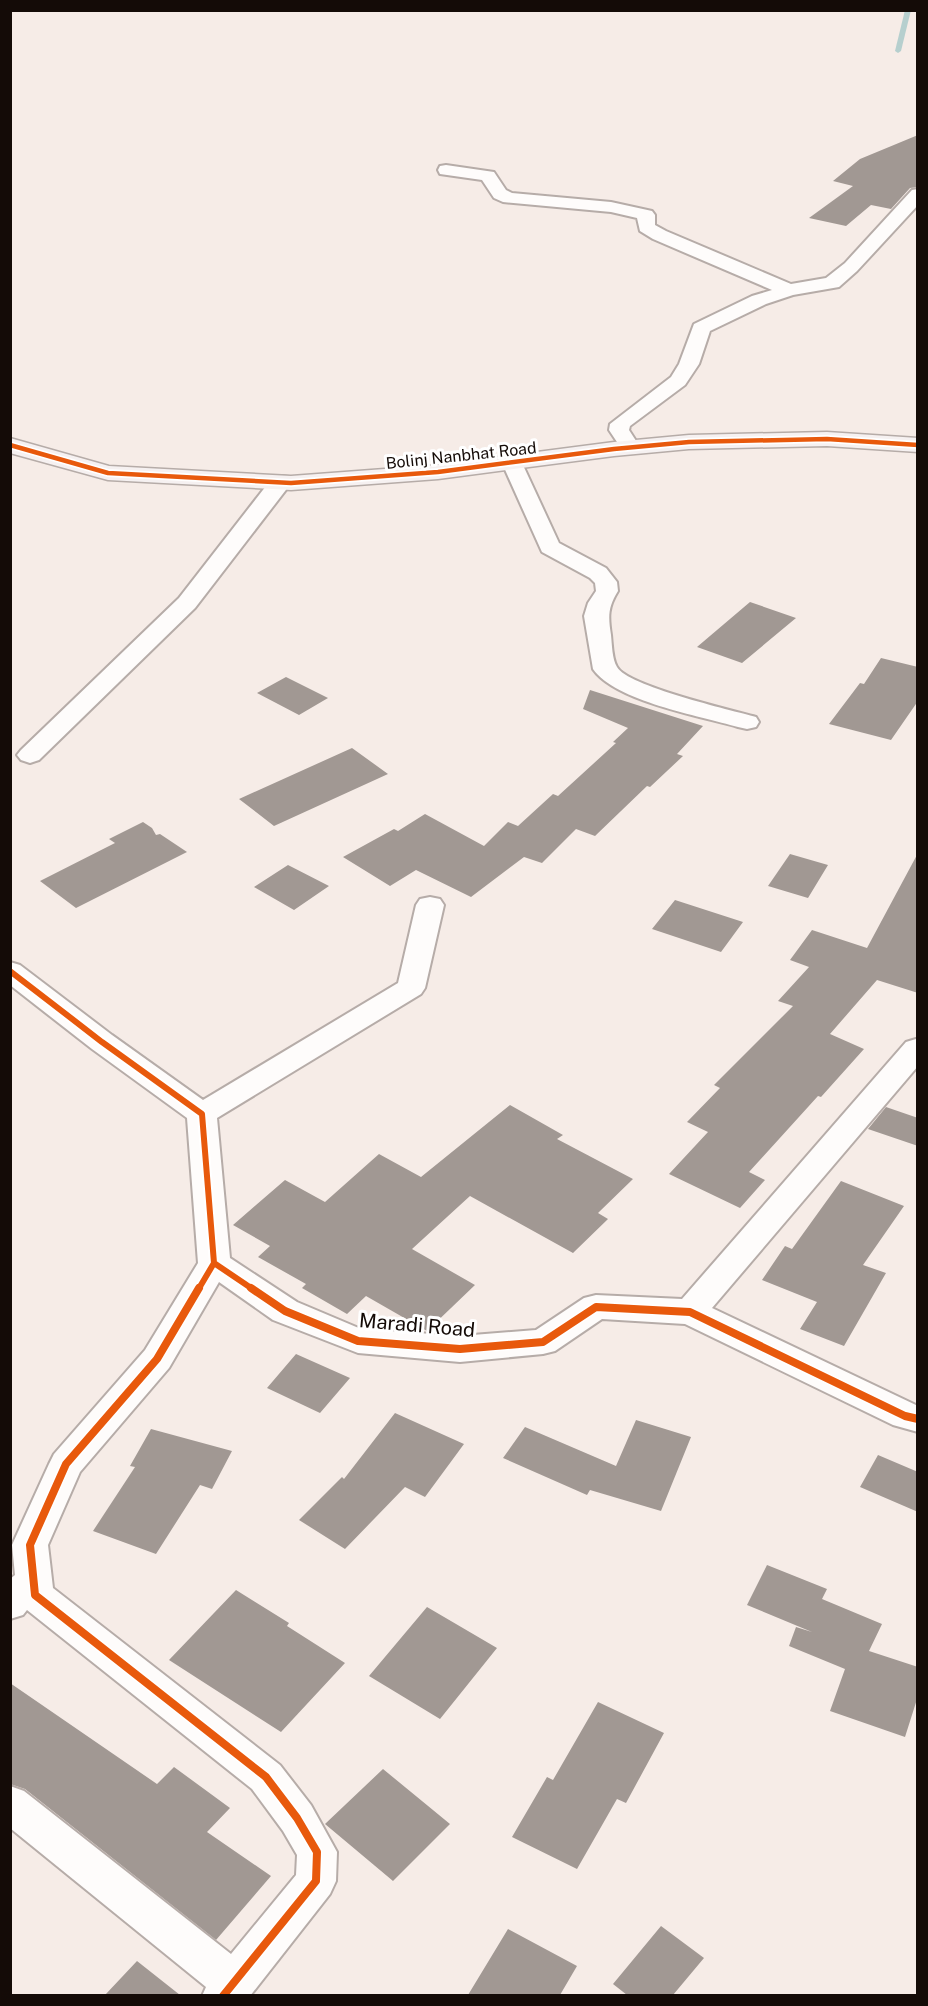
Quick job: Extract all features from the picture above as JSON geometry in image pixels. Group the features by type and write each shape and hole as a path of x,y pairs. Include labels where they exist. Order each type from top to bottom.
{"street":[{"path":"446,170 488,176 500,194 509,198 611,207 646,215 646,227 667,241 699,252 754,278 790,290"},
{"path":"630,447 619,430 621,424 678,381 689,364 701,328 759,300 790,290 821,286 839,279 918,194"},
{"name":"Bolinj Nanbhat Road","path":"10,445 108,473 281,482 372,478 689,442 827,439 918,445"},
{"path":"512,463 550,547 598,573 606,582 607,591 599,603 596,616 605,669 619,682 640,691 747,722"},
{"path":"30,755 187,603 281,482"},
{"path":"202,1114 411,988 429,905"},
{"path":"10,971 102,1042 202,1114 214,1263 157,1359 66,1464 30,1545 22,1592 35,1595 266,1777 297,1818 317,1852 316,1881 229,1989 10,1804"},
{"path":"690,1312 916,1049"},
{"name":"Maradi Road","path":"214,1263 285,1311 358,1341 460,1349 543,1342 596,1307 690,1312 905,1416 918,1419"}],"building":[{"path":"918,135 918,187 910,188 891,209 871,205 846,226 809,218 853,186 833,181 860,159"},
{"path":"750,602 796,618 742,663 697,647"},
{"path":"881,658 918,667 918,701 891,740 829,724 860,683 864,684"},
{"path":"286,677 328,698 299,715 257,693"},
{"path":"590,690 703,726 677,754 683,756 650,787 647,786 595,836 576,829 542,863 524,857 471,897 416,870 390,886 343,857 394,829 398,831 425,814 484,846 508,822 518,826 553,794 558,796 616,743 613,742 628,728 583,709"},
{"path":"352,748 388,774 274,826 239,799"},
{"path":"143,822 152,828 156,835 160,834 187,852 76,908 40,881 115,843 109,839"},
{"path":"918,853 918,993 877,980 830,1034 864,1049 749,1172 765,1180 740,1208 669,1174 708,1132 687,1122 720,1088 714,1085 793,1006 778,1001 809,967 790,960 812,930 867,948"},
{"path":"790,854 828,865 808,898 768,886"},
{"path":"288,865 329,886 294,910 254,887"},
{"path":"675,900 743,922 721,952 652,929"},
{"path":"510,1105 563,1135 557,1139 633,1179 598,1213 608,1219 573,1253 470,1196 412,1249 475,1285 427,1331 366,1296 347,1314 302,1288 306,1284 258,1257 270,1246 233,1225 285,1180 325,1202 379,1154 421,1177"},
{"path":"886,1107 918,1118 918,1146 868,1129"},
{"path":"841,1181 904,1206 863,1265 886,1273 844,1346 800,1329 817,1302 762,1280 785,1246 792,1249"},
{"path":"296,1354 350,1378 320,1413 267,1388"},
{"path":"395,1413 464,1444 425,1497 405,1487 345,1549 299,1520 342,1477 344,1479"},
{"path":"636,1420 691,1437 661,1511 590,1490 587,1495 503,1458 525,1427 616,1466"},
{"path":"151,1429 232,1451 212,1489 200,1485 156,1554 93,1531 135,1467 130,1466"},
{"path":"878,1455 918,1472 918,1512 860,1487"},
{"path":"767,1565 827,1589 822,1599 882,1624 869,1651 918,1667 918,1696 905,1737 830,1711 845,1669 789,1646 796,1627 812,1632 747,1605"},
{"path":"236,1590 289,1623 287,1626 345,1663 281,1732 169,1660"},
{"path":"427,1607 497,1648 440,1719 369,1676"},
{"path":"10,1683 157,1784 174,1767 230,1808 207,1832 271,1876 216,1940 25,1789 10,1784"},
{"path":"598,1702 664,1733 626,1803 617,1799 577,1869 512,1837 547,1777 553,1780"},
{"path":"383,1769 450,1824 393,1881 325,1824"},
{"path":"661,1926 704,1958 673,1995 627,1995 613,1984"},
{"path":"508,1929 577,1966 560,1995 468,1995"},
{"path":"137,1961 180,1995 105,1995"}],"waterway":[{"path":"898,51 908,10"}],"cycle path":[{"path":"10,445 108,473 291,483 438,472 614,449 689,442 827,439 918,445"},
{"path":"10,971 102,1042 202,1114 214,1263 285,1311 358,1341 460,1349 543,1342 596,1307 690,1312 905,1416 918,1419"},
{"path":"214,1263 157,1359 66,1464 30,1545 35,1595 266,1777 297,1818 317,1852 316,1881 223,1996"}]}
